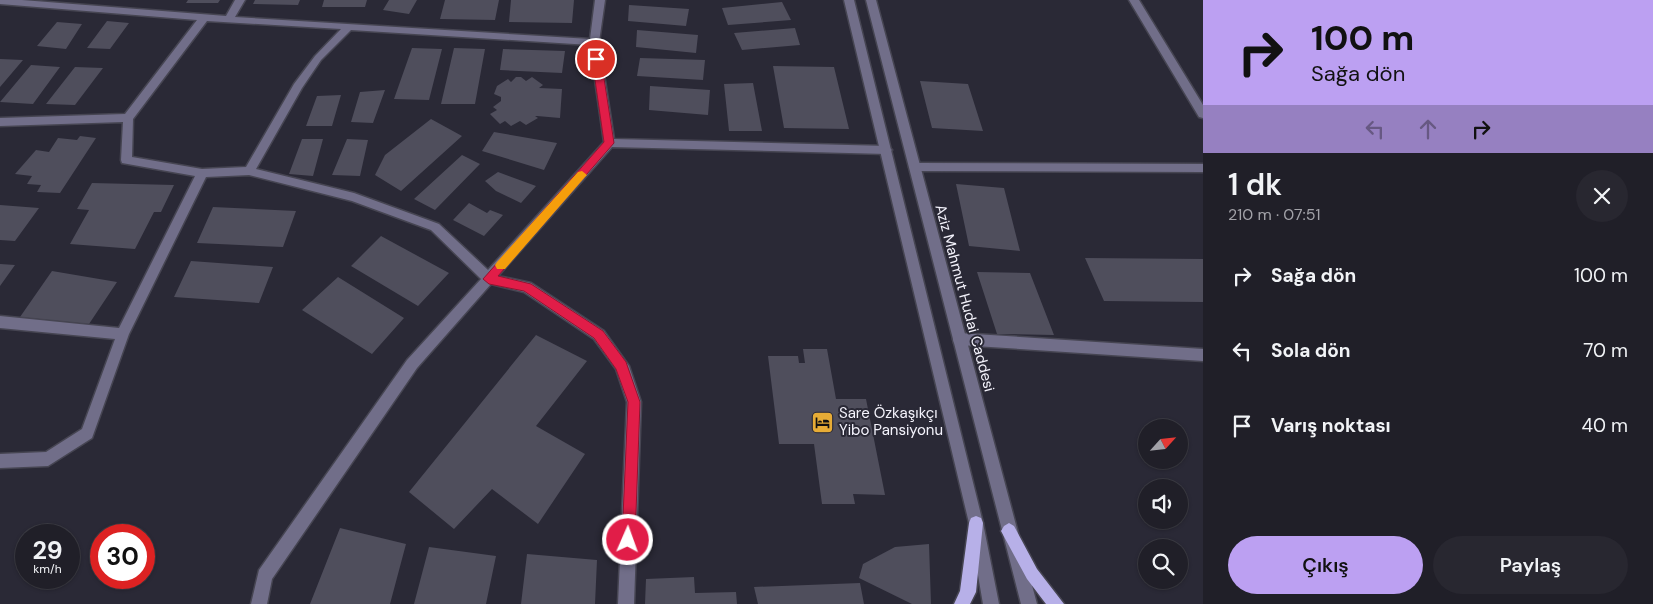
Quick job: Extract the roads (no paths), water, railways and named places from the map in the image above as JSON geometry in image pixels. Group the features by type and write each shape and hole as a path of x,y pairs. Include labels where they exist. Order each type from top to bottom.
{"main road":[{"path":"962,604 968,592 976,523"},
{"path":"1010,531 1032,574 1056,604"}],"street":[{"path":"229,20 240,0"},
{"path":"259,604 265,576 412,364 609,143 594,42 600,0"},
{"path":"849,0 887,150 976,523 991,604"},
{"name":"Aziz Mahmut Hudai Caddesi","path":"871,0 1029,604"},
{"path":"1134,0 1203,114"},
{"path":"0,1 229,20 594,42"},
{"path":"204,18 128,118 126,160 202,173 249,171 354,197 435,227 489,279 527,287 598,335 622,366 634,402 626,604"},
{"path":"249,171 298,86 318,58 349,27"},
{"path":"0,122 128,118"},
{"path":"609,143 887,150"},
{"path":"914,167 1203,168"},
{"path":"0,461 48,459 87,432 122,334 202,173"},
{"path":"0,322 122,334"},
{"path":"959,339 1203,355"}],"place":[{"name":"Sare Özkaşıkçı Yibo Pansiyonu","path":"823,422"}]}
